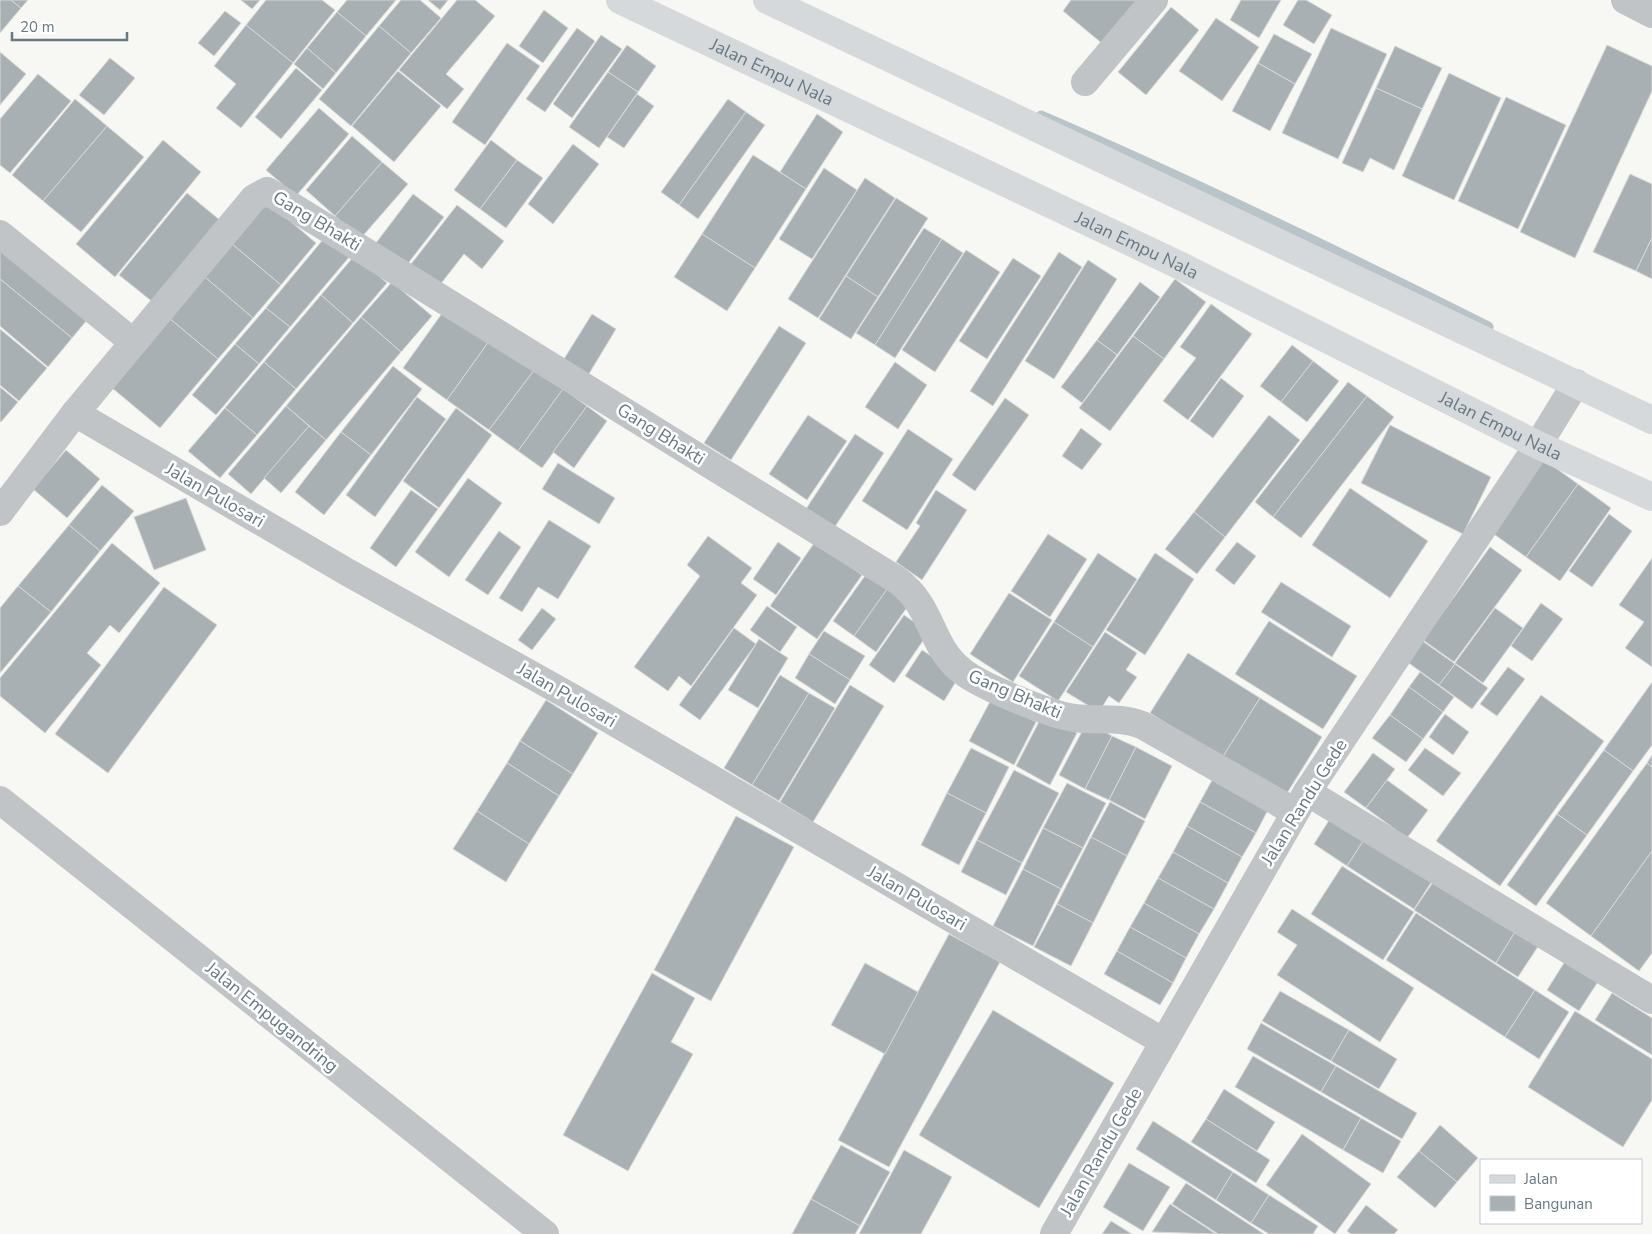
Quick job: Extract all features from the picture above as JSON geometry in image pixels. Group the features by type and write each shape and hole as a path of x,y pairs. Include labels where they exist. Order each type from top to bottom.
{"main road":[{"name":"Jalan Empu Nala","path":"620,0 1181,266 1538,445 1652,497"},
{"path":"767,0 1652,420"}],"street":[{"path":"1085,82 1154,0"},
{"path":"1625,0 1652,14"},
{"name":"Gang Bhakti","path":"75,414 254,198 267,191 897,580 915,595 922,605 942,650 962,672 976,680 1060,715 1088,719 1121,719 1142,724 1301,802"},
{"path":"0,234 133,342"},
{"name":"Jalan Randu Gede","path":"1054,1234 1301,802 1538,445 1576,383"},
{"path":"0,512 75,414"},
{"name":"Jalan Pulosari","path":"75,414 347,572 571,697 1164,1042"},
{"name":"Jalan Empugandring","path":"0,800 545,1234"},
{"path":"1301,802 1652,1000"}],"building":[{"path":"0,0 11,0 21,8 0,33"},
{"path":"11,0 28,0 21,8"},
{"path":"241,0 260,0 252,9"},
{"path":"266,0 322,0 335,10 293,63 246,25"},
{"path":"347,0 396,0 366,36 337,12"},
{"path":"401,0 420,0 441,18 411,53 379,26"},
{"path":"428,0 448,0 440,10"},
{"path":"457,0 475,0 495,16 446,74 464,89 447,109 399,70"},
{"path":"1071,0 1140,0 1104,45 1063,11"},
{"path":"1241,0 1281,0 1259,38 1230,20"},
{"path":"1298,0 1306,0 1332,15 1314,44 1283,25"},
{"path":"1171,7 1199,30 1146,95 1118,72"},
{"path":"544,10 568,28 543,63 519,46"},
{"path":"225,11 241,23 214,56 198,43"},
{"path":"337,12 366,36 336,73 307,48"},
{"path":"1216,18 1259,47 1222,101 1179,71"},
{"path":"246,25 293,63 241,128 216,108 236,84 214,66"},
{"path":"379,26 411,53 351,126 319,99"},
{"path":"577,28 595,41 545,112 526,99"},
{"path":"1331,28 1387,54 1338,159 1282,133"},
{"path":"1274,34 1312,54 1295,84 1258,63"},
{"path":"601,35 622,49 572,118 553,104"},
{"path":"507,43 540,66 485,145 452,122"},
{"path":"627,45 656,66 638,92 608,72"},
{"path":"1607,45 1652,66 1652,91 1575,258 1520,232"},
{"path":"1395,46 1442,68 1422,109 1376,88"},
{"path":"307,48 336,73 323,89 294,64"},
{"path":"0,52 26,74 0,105"},
{"path":"110,58 135,78 104,115 79,95"},
{"path":"1258,63 1295,84 1270,131 1232,111"},
{"path":"296,68 322,90 281,139 255,117"},
{"path":"398,71 441,106 394,162 352,126"},
{"path":"608,72 638,92 599,148 569,127"},
{"path":"1449,73 1501,98 1454,200 1402,176"},
{"path":"38,74 71,101 10,173 0,165 0,119"},
{"path":"1376,88 1422,109 1394,170 1370,158 1363,172 1342,163"},
{"path":"637,94 654,106 624,148 607,137"},
{"path":"1506,97 1566,125 1518,229 1458,201"},
{"path":"75,99 107,126 43,201 12,175"},
{"path":"728,99 746,112 679,205 661,192"},
{"path":"319,108 349,134 296,196 266,170"},
{"path":"746,112 765,125 698,219 679,205"},
{"path":"817,114 843,132 806,189 780,172"},
{"path":"107,126 144,157 81,232 43,201"},
{"path":"352,136 382,162 335,216 306,190"},
{"path":"163,140 201,172 115,277 76,244"},
{"path":"491,140 517,160 480,209 454,190"},
{"path":"573,144 599,164 553,224 528,204"},
{"path":"753,155 806,189 755,268 702,234"},
{"path":"517,160 543,178 506,228 480,209"},
{"path":"382,162 408,184 361,238 335,216"},
{"path":"824,168 857,190 812,259 779,239"},
{"path":"1630,174 1652,184 1652,238 1636,271 1593,252"},
{"path":"865,178 895,198 818,318 788,299"},
{"path":"187,193 227,226 159,307 119,275"},
{"path":"413,194 444,217 406,266 376,243"},
{"path":"262,197 316,243 281,285 226,239"},
{"path":"896,198 928,218 878,297 846,276"},
{"path":"457,205 504,241 482,269 464,254 436,290 408,268"},
{"path":"924,228 942,239 875,345 856,333"},
{"path":"702,234 755,268 727,311 674,277"},
{"path":"326,236 350,256 290,327 266,308"},
{"path":"0,237 92,314 72,338 0,279"},
{"path":"1652,238 1652,279 1636,271"},
{"path":"226,239 281,285 253,318 199,272"},
{"path":"942,239 963,253 895,358 875,345"},
{"path":"966,250 1000,272 935,372 902,350"},
{"path":"1059,252 1082,267 993,406 970,391"},
{"path":"355,255 387,283 353,323 321,295"},
{"path":"1013,258 1041,276 987,359 959,341"},
{"path":"1088,260 1117,279 1054,379 1025,361"},
{"path":"199,272 253,318 218,359 163,313"},
{"path":"846,276 878,297 851,339 819,319"},
{"path":"0,279 72,338 48,367 0,326"},
{"path":"1175,279 1206,302 1164,359 1133,336"},
{"path":"392,282 432,316 401,352 361,317"},
{"path":"1140,282 1160,297 1117,355 1097,340"},
{"path":"321,295 353,323 296,389 264,362"},
{"path":"1211,304 1252,334 1188,420 1163,401 1196,358 1180,347"},
{"path":"448,305 492,337 447,400 403,368"},
{"path":"266,308 290,327 259,364 235,344"},
{"path":"163,313 218,359 160,428 105,382"},
{"path":"592,314 616,329 584,382 559,367"},
{"path":"361,317 401,352 326,440 286,406"},
{"path":"779,326 806,343 731,460 704,443"},
{"path":"0,329 47,368 19,401 0,385"},
{"path":"1133,336 1164,359 1110,431 1079,408"},
{"path":"492,337 535,369 489,430 447,400"},
{"path":"1097,340 1117,355 1082,403 1061,387"},
{"path":"235,344 259,364 216,415 192,395"},
{"path":"1292,345 1313,361 1281,402 1260,386"},
{"path":"1313,361 1339,381 1307,422 1281,402"},
{"path":"264,362 296,389 257,435 225,408"},
{"path":"895,362 927,385 898,429 865,407"},
{"path":"393,366 422,389 371,455 341,432"},
{"path":"535,369 563,389 518,451 489,430"},
{"path":"1221,378 1244,396 1213,438 1190,421"},
{"path":"1348,382 1367,396 1273,517 1255,502"},
{"path":"0,387 18,402 1,422 0,421"},
{"path":"563,389 587,406 542,468 518,451"},
{"path":"1367,396 1394,417 1301,538 1273,517"},
{"path":"417,397 446,419 375,517 346,495"},
{"path":"1005,398 1029,415 975,491 952,475"},
{"path":"286,406 309,426 251,494 228,474"},
{"path":"587,406 607,421 574,468 553,452"},
{"path":"225,408 257,435 220,478 188,451"},
{"path":"456,408 492,435 439,508 403,481"},
{"path":"808,415 847,441 807,500 769,474"},
{"path":"1269,415 1300,440 1225,537 1194,512"},
{"path":"1390,425 1491,477 1463,534 1361,483"},
{"path":"309,426 326,440 281,493 264,478"},
{"path":"1081,428 1102,444 1082,470 1062,456"},
{"path":"908,429 953,459 907,530 862,501"},
{"path":"341,432 371,455 324,515 295,492"},
{"path":"855,434 884,453 834,528 806,509"},
{"path":"66,450 100,479 67,518 33,489"},
{"path":"1543,459 1578,484 1526,557 1491,532"},
{"path":"558,463 615,498 599,524 542,489"},
{"path":"468,478 502,503 449,577 415,552"},
{"path":"1578,484 1611,508 1560,581 1526,557"},
{"path":"102,485 134,511 100,551 69,525"},
{"path":"1350,488 1428,541 1390,598 1312,545"},
{"path":"411,490 438,509 396,567 370,548"},
{"path":"936,490 967,510 922,580 896,562 920,526 916,523"},
{"path":"186,498 206,550 154,570 134,517"},
{"path":"1194,512 1225,537 1197,574 1165,549"},
{"path":"1609,514 1632,531 1592,587 1569,571"},
{"path":"549,520 591,546 558,599 538,587 522,612 499,598"},
{"path":"69,525 100,551 51,612 18,586"},
{"path":"499,531 521,547 488,595 465,580"},
{"path":"1048,534 1087,559 1050,617 1011,591"},
{"path":"708,536 752,568 741,583 757,595 691,686 679,676 668,691 634,667 700,576 687,565"},
{"path":"778,542 801,558 776,595 753,579"},
{"path":"815,542 862,575 817,639 770,606"},
{"path":"1237,542 1256,556 1234,585 1215,570"},
{"path":"112,543 160,583 119,633 110,625 87,653 101,665 45,733 0,696 0,678"},
{"path":"1490,547 1522,570 1454,662 1423,640"},
{"path":"1098,553 1137,579 1093,647 1054,622"},
{"path":"1155,553 1194,579 1145,655 1106,630"},
{"path":"1652,558 1652,667 1625,648 1644,622 1619,605"},
{"path":"869,570 890,585 854,636 833,621"},
{"path":"1281,582 1351,626 1332,657 1261,612"},
{"path":"890,585 912,600 876,652 854,636"},
{"path":"18,586 51,612 0,673 0,608"},
{"path":"164,587 217,625 108,773 55,734"},
{"path":"1009,593 1052,620 1013,682 970,654"},
{"path":"1541,603 1563,619 1532,661 1511,646"},
{"path":"767,606 797,627 780,652 750,630"},
{"path":"542,608 556,619 532,650 518,640"},
{"path":"1495,608 1523,628 1483,683 1455,663"},
{"path":"904,615 929,632 894,683 869,665"},
{"path":"1269,621 1357,676 1323,729 1235,674"},
{"path":"1054,622 1093,647 1058,701 1019,676"},
{"path":"734,628 756,644 700,720 679,705"},
{"path":"824,631 865,656 850,680 809,654"},
{"path":"1105,632 1137,653 1126,670 1137,677 1119,703 1109,696 1099,712 1066,692"},
{"path":"759,639 788,658 758,708 728,690"},
{"path":"1421,640 1455,664 1439,685 1406,661"},
{"path":"922,650 960,675 944,701 905,676"},
{"path":"1188,653 1260,698 1222,758 1150,713"},
{"path":"809,654 850,680 835,704 795,678"},
{"path":"1455,664 1488,688 1472,709 1439,685"},
{"path":"1508,667 1525,679 1497,716 1480,704"},
{"path":"1420,672 1454,697 1443,712 1409,687"},
{"path":"780,675 809,693 752,785 724,768"},
{"path":"1652,682 1652,745 1633,771 1604,750"},
{"path":"850,685 884,706 813,822 780,802"},
{"path":"1409,687 1443,712 1423,739 1390,715"},
{"path":"809,693 835,708 779,801 752,785"},
{"path":"1541,695 1604,741 1500,886 1436,841"},
{"path":"992,698 1036,722 1014,765 969,741"},
{"path":"1260,698 1322,737 1284,798 1222,758"},
{"path":"546,700 598,733 573,774 520,741"},
{"path":"1043,714 1077,733 1050,785 1016,766"},
{"path":"1445,714 1469,732 1453,755 1429,737"},
{"path":"1390,715 1423,739 1406,762 1372,738"},
{"path":"1087,722 1112,736 1085,789 1059,775"},
{"path":"1112,736 1136,747 1109,800 1085,789"},
{"path":"520,741 573,774 559,796 507,763"},
{"path":"1136,747 1172,766 1145,819 1109,800"},
{"path":"971,748 1009,767 986,813 947,793"},
{"path":"1425,748 1461,773 1443,796 1408,770"},
{"path":"1604,750 1633,771 1587,835 1557,814"},
{"path":"1373,753 1395,769 1366,808 1344,792"},
{"path":"1652,755 1652,767 1647,763"},
{"path":"507,763 559,796 529,844 477,811"},
{"path":"1647,763 1652,767 1652,851 1591,936 1546,903"},
{"path":"1014,770 1059,793 1022,863 977,840"},
{"path":"1216,773 1271,804 1256,833 1200,802"},
{"path":"1387,780 1428,810 1407,838 1366,808"},
{"path":"1067,783 1106,803 1083,848 1043,828"},
{"path":"947,793 986,813 959,865 921,845"},
{"path":"1110,802 1145,821 1127,856 1091,837"},
{"path":"1200,802 1256,833 1242,857 1187,826"},
{"path":"477,811 529,844 506,882 453,849"},
{"path":"1333,814 1367,835 1347,866 1314,844"},
{"path":"1557,814 1587,835 1536,906 1507,885"},
{"path":"736,816 794,847 711,1001 654,970"},
{"path":"1187,826 1242,857 1228,883 1173,852"},
{"path":"1043,828 1083,848 1061,889 1023,869"},
{"path":"1367,835 1434,878 1414,909 1347,866"},
{"path":"1091,837 1127,856 1093,923 1057,904"},
{"path":"977,840 1022,863 1006,895 961,872"},
{"path":"1652,851 1652,953 1639,971 1591,936"},
{"path":"1173,852 1228,883 1214,909 1158,878"},
{"path":"1342,866 1414,912 1383,960 1311,914"},
{"path":"1023,869 1061,889 1033,946 993,926"},
{"path":"1438,875 1518,927 1496,963 1414,910"},
{"path":"1158,878 1214,909 1199,934 1144,903"},
{"path":"1144,903 1199,934 1186,958 1130,927"},
{"path":"1057,904 1093,923 1071,966 1034,947"},
{"path":"1292,909 1414,988 1380,1042 1277,975 1297,945 1277,932"},
{"path":"1416,913 1535,990 1505,1037 1386,960"},
{"path":"1130,927 1186,958 1173,983 1117,951"},
{"path":"1518,927 1541,942 1518,977 1496,963"},
{"path":"949,934 1000,962 889,1167 838,1140"},
{"path":"1117,951 1173,983 1160,1005 1104,974"},
{"path":"1569,955 1601,977 1579,1011 1547,990"},
{"path":"865,963 918,992 885,1054 831,1025"},
{"path":"652,973 695,998 671,1042 693,1054 628,1171 563,1135"},
{"path":"1535,990 1569,1012 1539,1059 1505,1037"},
{"path":"1280,991 1349,1030 1331,1061 1262,1021"},
{"path":"1612,993 1652,1018 1652,1055 1595,1020"},
{"path":"993,1010 1114,1083 1039,1208 919,1135"},
{"path":"1575,1011 1652,1059 1652,1100 1623,1147 1528,1087"},
{"path":"1261,1023 1336,1066 1321,1092 1247,1049"},
{"path":"1349,1030 1397,1059 1379,1089 1331,1061"},
{"path":"1253,1056 1361,1118 1343,1150 1235,1087"},
{"path":"1336,1066 1417,1113 1402,1139 1321,1092"},
{"path":"1224,1089 1275,1122 1257,1151 1206,1119"},
{"path":"1361,1118 1401,1141 1383,1173 1343,1150"},
{"path":"1206,1119 1270,1160 1256,1183 1191,1142"},
{"path":"1153,1121 1233,1172 1216,1200 1136,1149"},
{"path":"1440,1125 1478,1158 1457,1182 1419,1151"},
{"path":"1302,1134 1371,1184 1335,1234 1266,1185"},
{"path":"841,1145 890,1172 860,1226 811,1199"},
{"path":"904,1150 952,1177 921,1234 859,1234"},
{"path":"1419,1151 1457,1182 1435,1208 1397,1177"},
{"path":"1129,1163 1170,1187 1143,1231 1103,1207"},
{"path":"1233,1172 1269,1195 1251,1223 1216,1200"},
{"path":"1186,1183 1264,1234 1218,1234 1172,1204"},
{"path":"1269,1195 1318,1226 1313,1234 1269,1234 1251,1223"},
{"path":"811,1199 860,1226 855,1234 792,1234"},
{"path":"1170,1204 1216,1234 1152,1232"},
{"path":"1366,1205 1398,1230 1394,1234 1351,1234 1347,1231"},
{"path":"1111,1221 1132,1234 1102,1234"}],"waterway":[{"path":"1041,116 1266,218 1488,327"}]}
